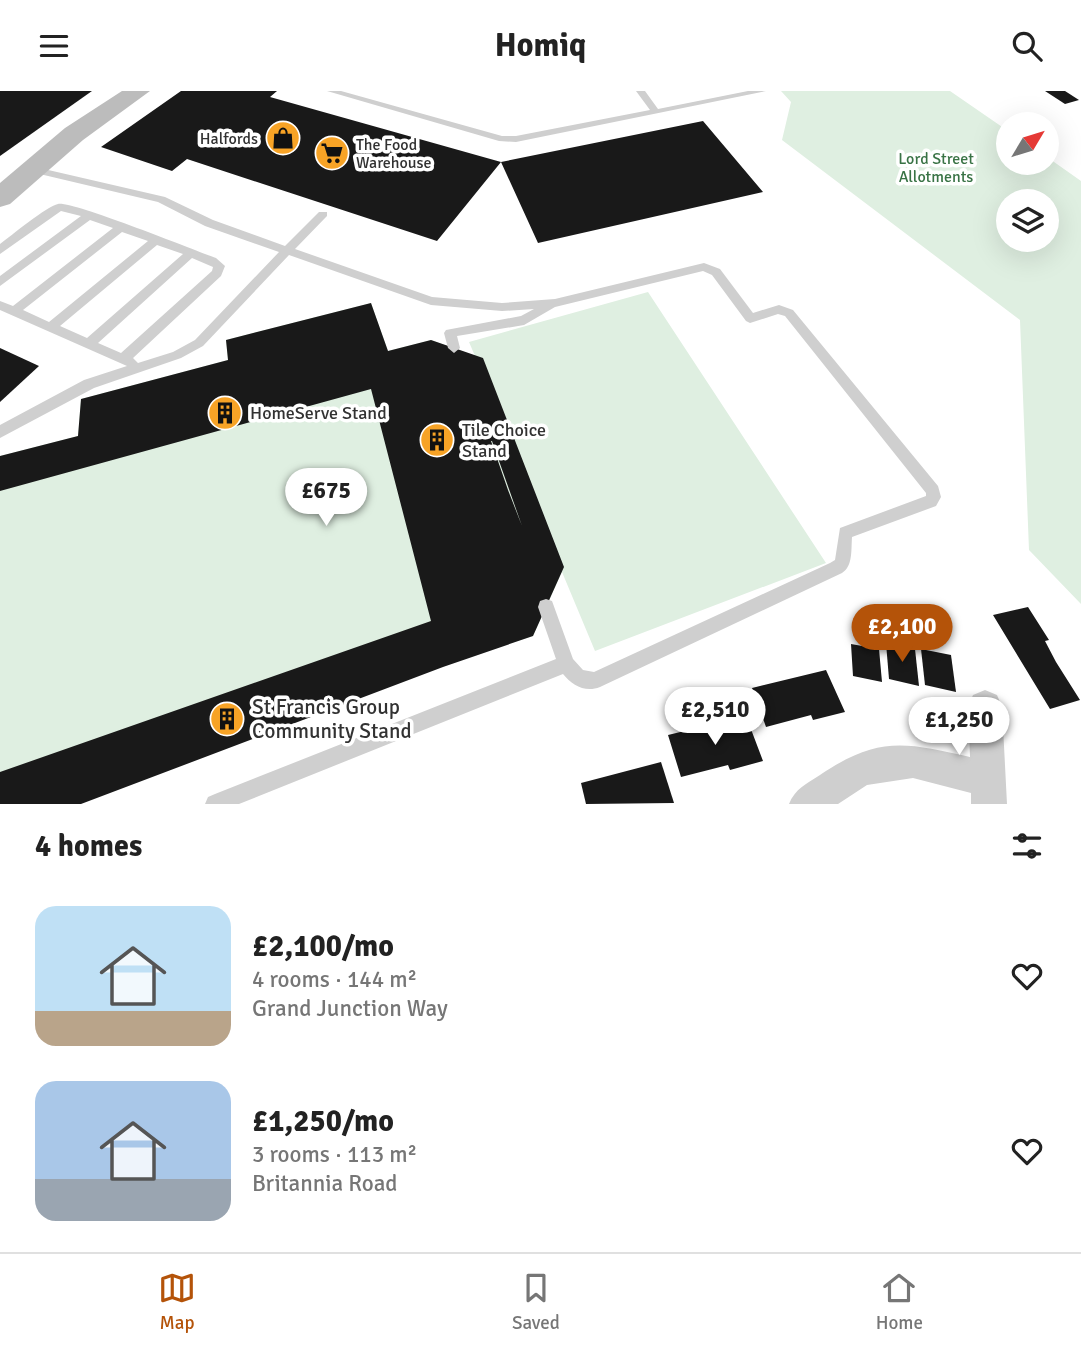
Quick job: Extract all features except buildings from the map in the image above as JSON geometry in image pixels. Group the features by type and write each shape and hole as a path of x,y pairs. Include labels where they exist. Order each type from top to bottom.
{"street":[{"path":"0,198 74,134 138,91"},
{"path":"807,804 861,768 913,761 988,791 985,706"}],"lane":[{"path":"331,91 502,139 516,139 762,91"},
{"path":"639,91 656,112"},
{"path":"31,169 162,199 209,223 430,301 502,307 555,303 704,267 710,268 750,318 779,309 789,313 933,491 932,501 845,533 842,564 836,568 594,681 578,678 566,664 546,607"},
{"path":"0,250 60,207 89,215 219,266 217,273 123,359"},
{"path":"0,432 89,384 177,355 199,343 323,214"},
{"path":"0,282 89,215"},
{"path":"14,311 121,227"},
{"path":"51,327 156,240"},
{"path":"88,344 191,253"},
{"path":"454,348 450,333 524,320 555,303"},
{"path":"0,305 139,367"},
{"path":"215,804 566,664"}],"green space":[{"name":"Lord Street Allotments","path":"781,91 950,91 996,123 996,175 1059,175 1059,165 1081,181 1081,604 1029,550 1020,320 782,140 791,102"},
{"path":"648,292 826,563 595,651 562,572 533,636 0,804 0,456 78,436 81,399 228,360 226,340 371,303 388,351 431,340 475,356 469,342"}],"place":[{"name":"Halfords","path":"283,138"},
{"name":"The Food Warehouse","path":"332,153"},
{"name":"HomeServe Stand","path":"225,413"},
{"name":"Tile Choice Stand","path":"437,440"},
{"name":"St Francis Group Community Stand","path":"227,719"}]}
